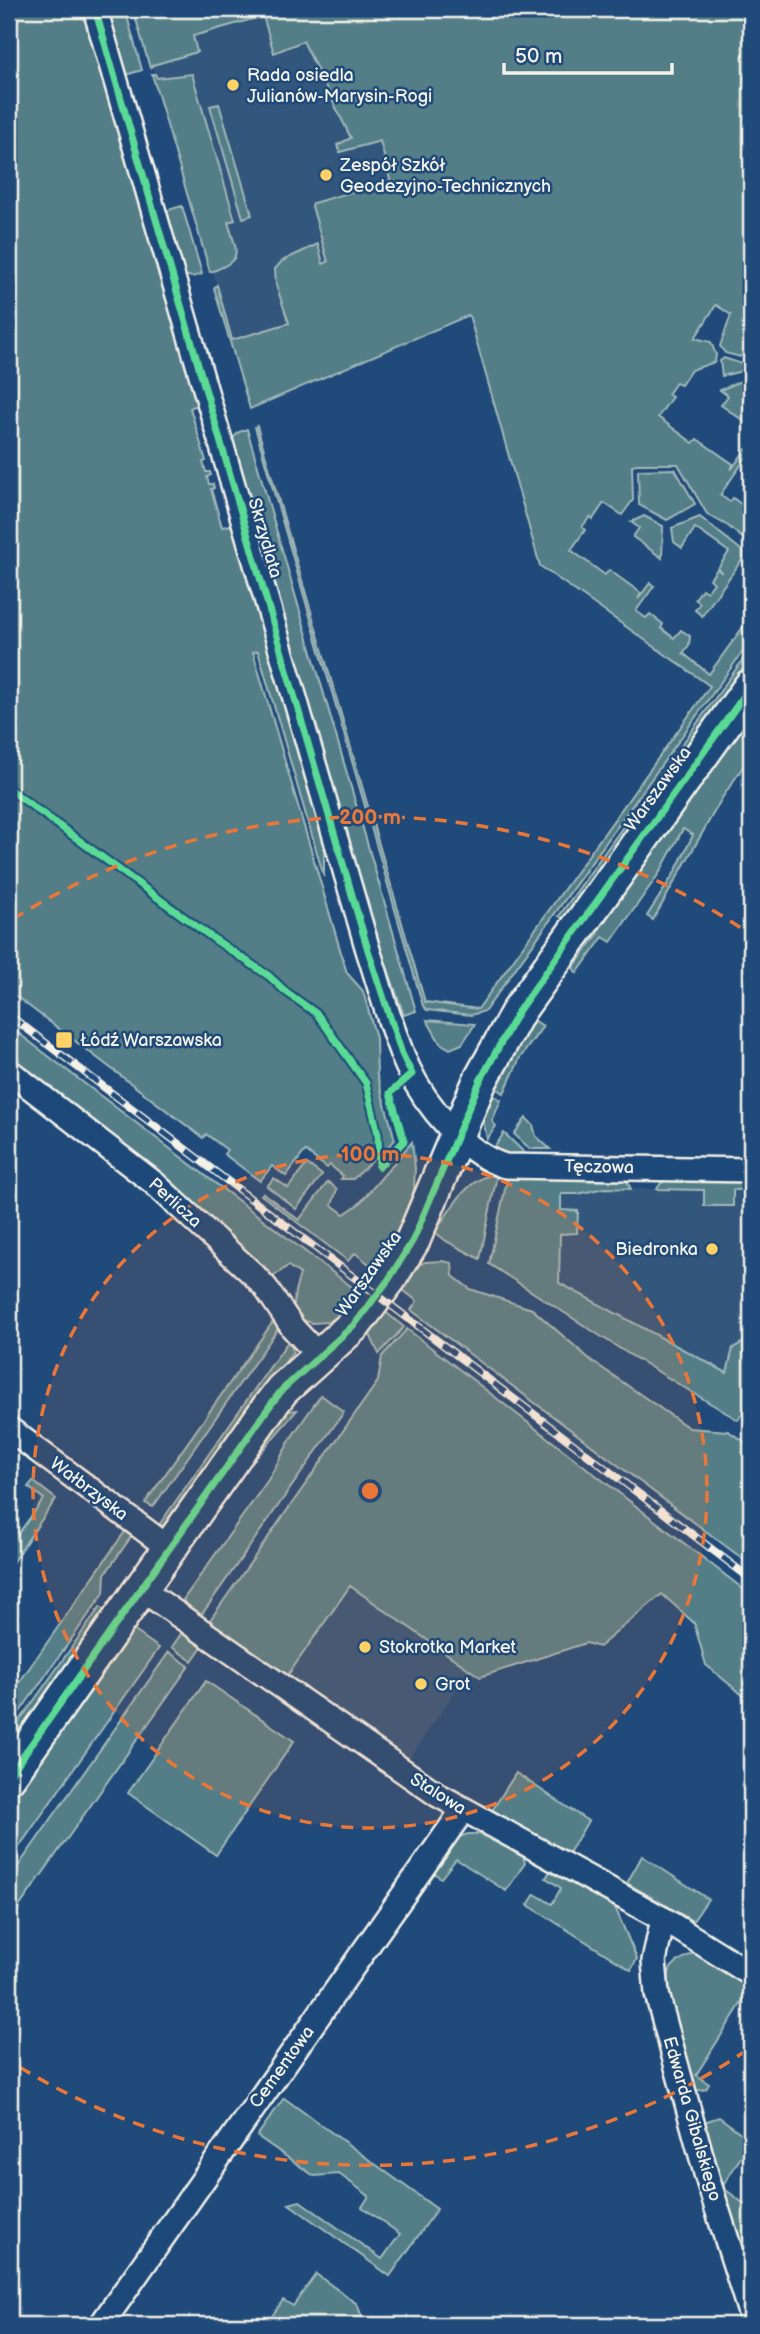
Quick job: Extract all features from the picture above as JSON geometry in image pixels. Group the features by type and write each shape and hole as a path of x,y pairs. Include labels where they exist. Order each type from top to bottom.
{"street":[{"name":"Skrzydlata","path":"95,9 368,950 409,1069 456,1134"},
{"name":"Warszawska","path":"9,1776 269,1407 282,1390 365,1312 402,1260 426,1213 456,1134 491,1059 519,1010 751,686"},
{"name":"Perlicza","path":"9,1071 129,1162 164,1192 254,1275 293,1328 320,1357"},
{"name":"Tęczowa","path":"456,1134 482,1155 510,1166 751,1170"},
{"name":"Wałbrzyska","path":"9,1429 169,1548"},
{"name":"Stalowa","path":"141,1589 438,1796 663,1919 751,1974"},
{"name":"Cementowa","path":"102,2325 463,1810"},
{"name":"Edwarda Gibalskiego","path":"663,1919 654,1961 657,1994 707,2177 751,2316"}],"shaded area":[{"name":"Zespół Szkół Geodezyjno-Technicznych","path":"136,9 411,9 510,298 252,408"},
{"path":"604,1188 704,1190 704,1206 733,1206 733,1190 751,1190 751,1338 733,1348 727,1374 559,1283 560,1233 577,1233 561,1211 561,1194 577,1194"},
{"path":"349,1586 470,1669 408,1761 288,1675"}],"green space":[{"path":"9,9 82,9 197,405 190,408 206,461 203,462 206,472 211,475 207,477 209,484 213,484 214,488 211,489 222,527 232,525 324,842 324,877 258,651 253,652 347,973 363,991 376,1038 377,1076 395,1140 353,1179 341,1179 343,1176 330,1165 327,1168 305,1151 286,1176 272,1166 260,1181 224,1154 227,1150 206,1134 203,1138 9,991"},
{"path":"107,9 125,9 142,70 126,75"},
{"path":"133,9 751,9 751,268 744,279 751,284 751,345 740,357 725,353 720,346 731,315 716,305 695,338 711,342 716,355 715,362 691,370 681,385 676,383 668,394 672,397 658,417 693,443 697,439 733,464 731,470 746,449 750,452 720,495 730,502 733,498 746,508 744,512 751,517 751,545 728,526 707,514 678,464 637,464 632,465 633,500 622,515 604,503 593,519 590,517 582,527 585,530 571,550 605,575 609,570 641,593 638,599 650,583 654,586 636,611 646,618 650,614 663,624 661,628 674,638 681,630 690,636 689,645 683,653 709,674 748,620 751,622 751,640 485,1011 471,1015 427,1010 423,1006 255,427 257,426 425,1002 478,1009 710,686 540,566 469,315 250,409 214,288 217,285 232,340 289,323 276,285 275,269 282,261 318,244 323,264 328,262 313,203 389,181 391,183 380,141 340,152 337,145 351,138 303,41 274,53 263,16 193,36 197,52 150,68"},
{"path":"152,74 157,78 192,74 235,220 228,222 235,248 233,259 210,272"},
{"path":"219,104 252,215 243,218 210,106"},
{"path":"182,206 202,274 192,277 184,275 166,214 168,210"},
{"path":"751,353 751,375 742,371 722,376 720,361 724,358 742,364"},
{"path":"741,381 751,388 751,426 721,405 728,396 720,390"},
{"path":"247,429 416,1011 404,1015 380,947 232,439"},
{"path":"675,469 695,504 667,520 639,505 638,470"},
{"path":"644,516 663,526 662,558 633,537 639,528 631,522"},
{"path":"700,517 746,554 702,616 695,610 700,603 695,599 702,589 707,592 714,583 710,579 717,569 722,573 718,568 729,552 695,528 682,548 674,542 672,528"},
{"path":"751,648 751,664 567,921 559,916"},
{"path":"751,707 751,755 722,798 653,920 647,916 675,872 693,835 683,829 660,872 611,942 603,937 577,973 573,968 598,934 592,929"},
{"path":"529,1017 543,1026 520,1058 504,1093 496,1088"},
{"path":"427,1020 475,1024 462,1044 450,1049 440,1043"},
{"path":"9,1026 361,1294 372,1279 367,1275 373,1267 355,1253 348,1261 261,1195 263,1193 299,1220 328,1182 337,1189 332,1205 344,1214 359,1204 412,1142 414,1190 407,1224 356,1306 328,1322 312,1323 293,1317 295,1291 300,1274 288,1266 274,1276 267,1277 9,1062"},
{"path":"493,1095 501,1100 492,1121 496,1126 487,1139 483,1119"},
{"path":"526,1118 533,1125 536,1136 550,1149 530,1149 514,1134"},
{"path":"504,1133 529,1157 512,1157 494,1148"},
{"path":"307,1164 322,1175 296,1209 267,1186 274,1178 288,1188"},
{"path":"490,1175 497,1175 480,1259 435,1232 465,1191 472,1184"},
{"path":"508,1175 621,1178 628,1183 631,1189 604,1188 578,1194 561,1194 561,1210 578,1211 577,1233 560,1234 559,1283 727,1373 733,1348 751,1338 751,1399 738,1420 622,1350 489,1264"},
{"path":"669,1179 751,1179 751,1190 733,1190 733,1206 704,1206 704,1190 657,1189"},
{"path":"425,1262 452,1263 453,1276 470,1289 532,1309 592,1361 689,1428 728,1431 751,1446 751,1565 411,1310 417,1301 399,1287 382,1309 404,1327 379,1354 370,1335 374,1319 412,1268"},
{"path":"277,1316 278,1329 153,1507 145,1503"},
{"path":"407,1329 751,1595 751,1702 706,1665 694,1623 662,1594 599,1647 586,1643 480,1677 350,1586 288,1675 208,1623 378,1381 382,1356"},
{"path":"289,1340 293,1351 172,1523 159,1525"},
{"path":"321,1395 344,1412 200,1617 183,1600 268,1480 293,1435"},
{"path":"297,1410 249,1466 164,1586 162,1584 286,1411"},
{"path":"33,1481 56,1499 9,1567 9,1546 44,1499 28,1487"},
{"path":"126,1530 133,1534 105,1574 104,1593 12,1723 9,1720 9,1697"},
{"path":"100,1607 109,1613 22,1735 14,1729"},
{"path":"129,1627 159,1648 9,1861 9,1798"},
{"path":"183,1631 203,1645 192,1661 172,1647"},
{"path":"169,1652 189,1666 9,1921 9,1879"},
{"path":"206,1681 294,1741 216,1855 128,1793"},
{"path":"516,1773 588,1821 569,1853 491,1812"},
{"path":"479,1834 523,1856 525,1863 506,1891 456,1859 441,1878 434,1873 459,1837"},
{"path":"642,1856 708,1899 693,1921 627,1883"},
{"path":"552,1868 602,1896 615,1907 637,1959 631,1970 528,1905 535,1894 552,1904 561,1888 546,1878"},
{"path":"694,1953 751,1988 696,2075 709,2084 706,2089 695,2091 677,2028 669,1977 673,1965"},
{"path":"284,2098 437,2209 390,2276 289,2204 300,2201 382,2259 400,2234 362,2207 369,2196 339,2174 314,2176 257,2136"},
{"path":"719,2117 745,2136 751,2127 751,2141 723,2185 704,2122"},
{"path":"724,2188 751,2209 751,2279"},
{"path":"316,2274 357,2304 365,2325 266,2325 283,2300 293,2306"}],"railway":[{"path":"9,1015 751,1579"}],"cycle path":[{"path":"95,9 368,950 402,1054 412,1074 390,1093 404,1141 379,1167"},
{"path":"9,1776 269,1407 282,1390 355,1324 389,1279 413,1240 480,1081 519,1010 751,686"},
{"path":"9,789 269,976 317,1014 366,1083 378,1134 379,1167"}],"place":[{"name":"Rada osiedla Julianów-Marysin-Rogi","path":"233,85"},
{"name":"Zespół Szkół Geodezyjno-Technicznych","path":"326,175"},
{"name":"Łódź Warszawska","path":"64,1040"},
{"name":"Biedronka","path":"712,1249"},
{"name":"Stokrotka Market","path":"365,1647"},
{"name":"Grot","path":"421,1684"}]}
